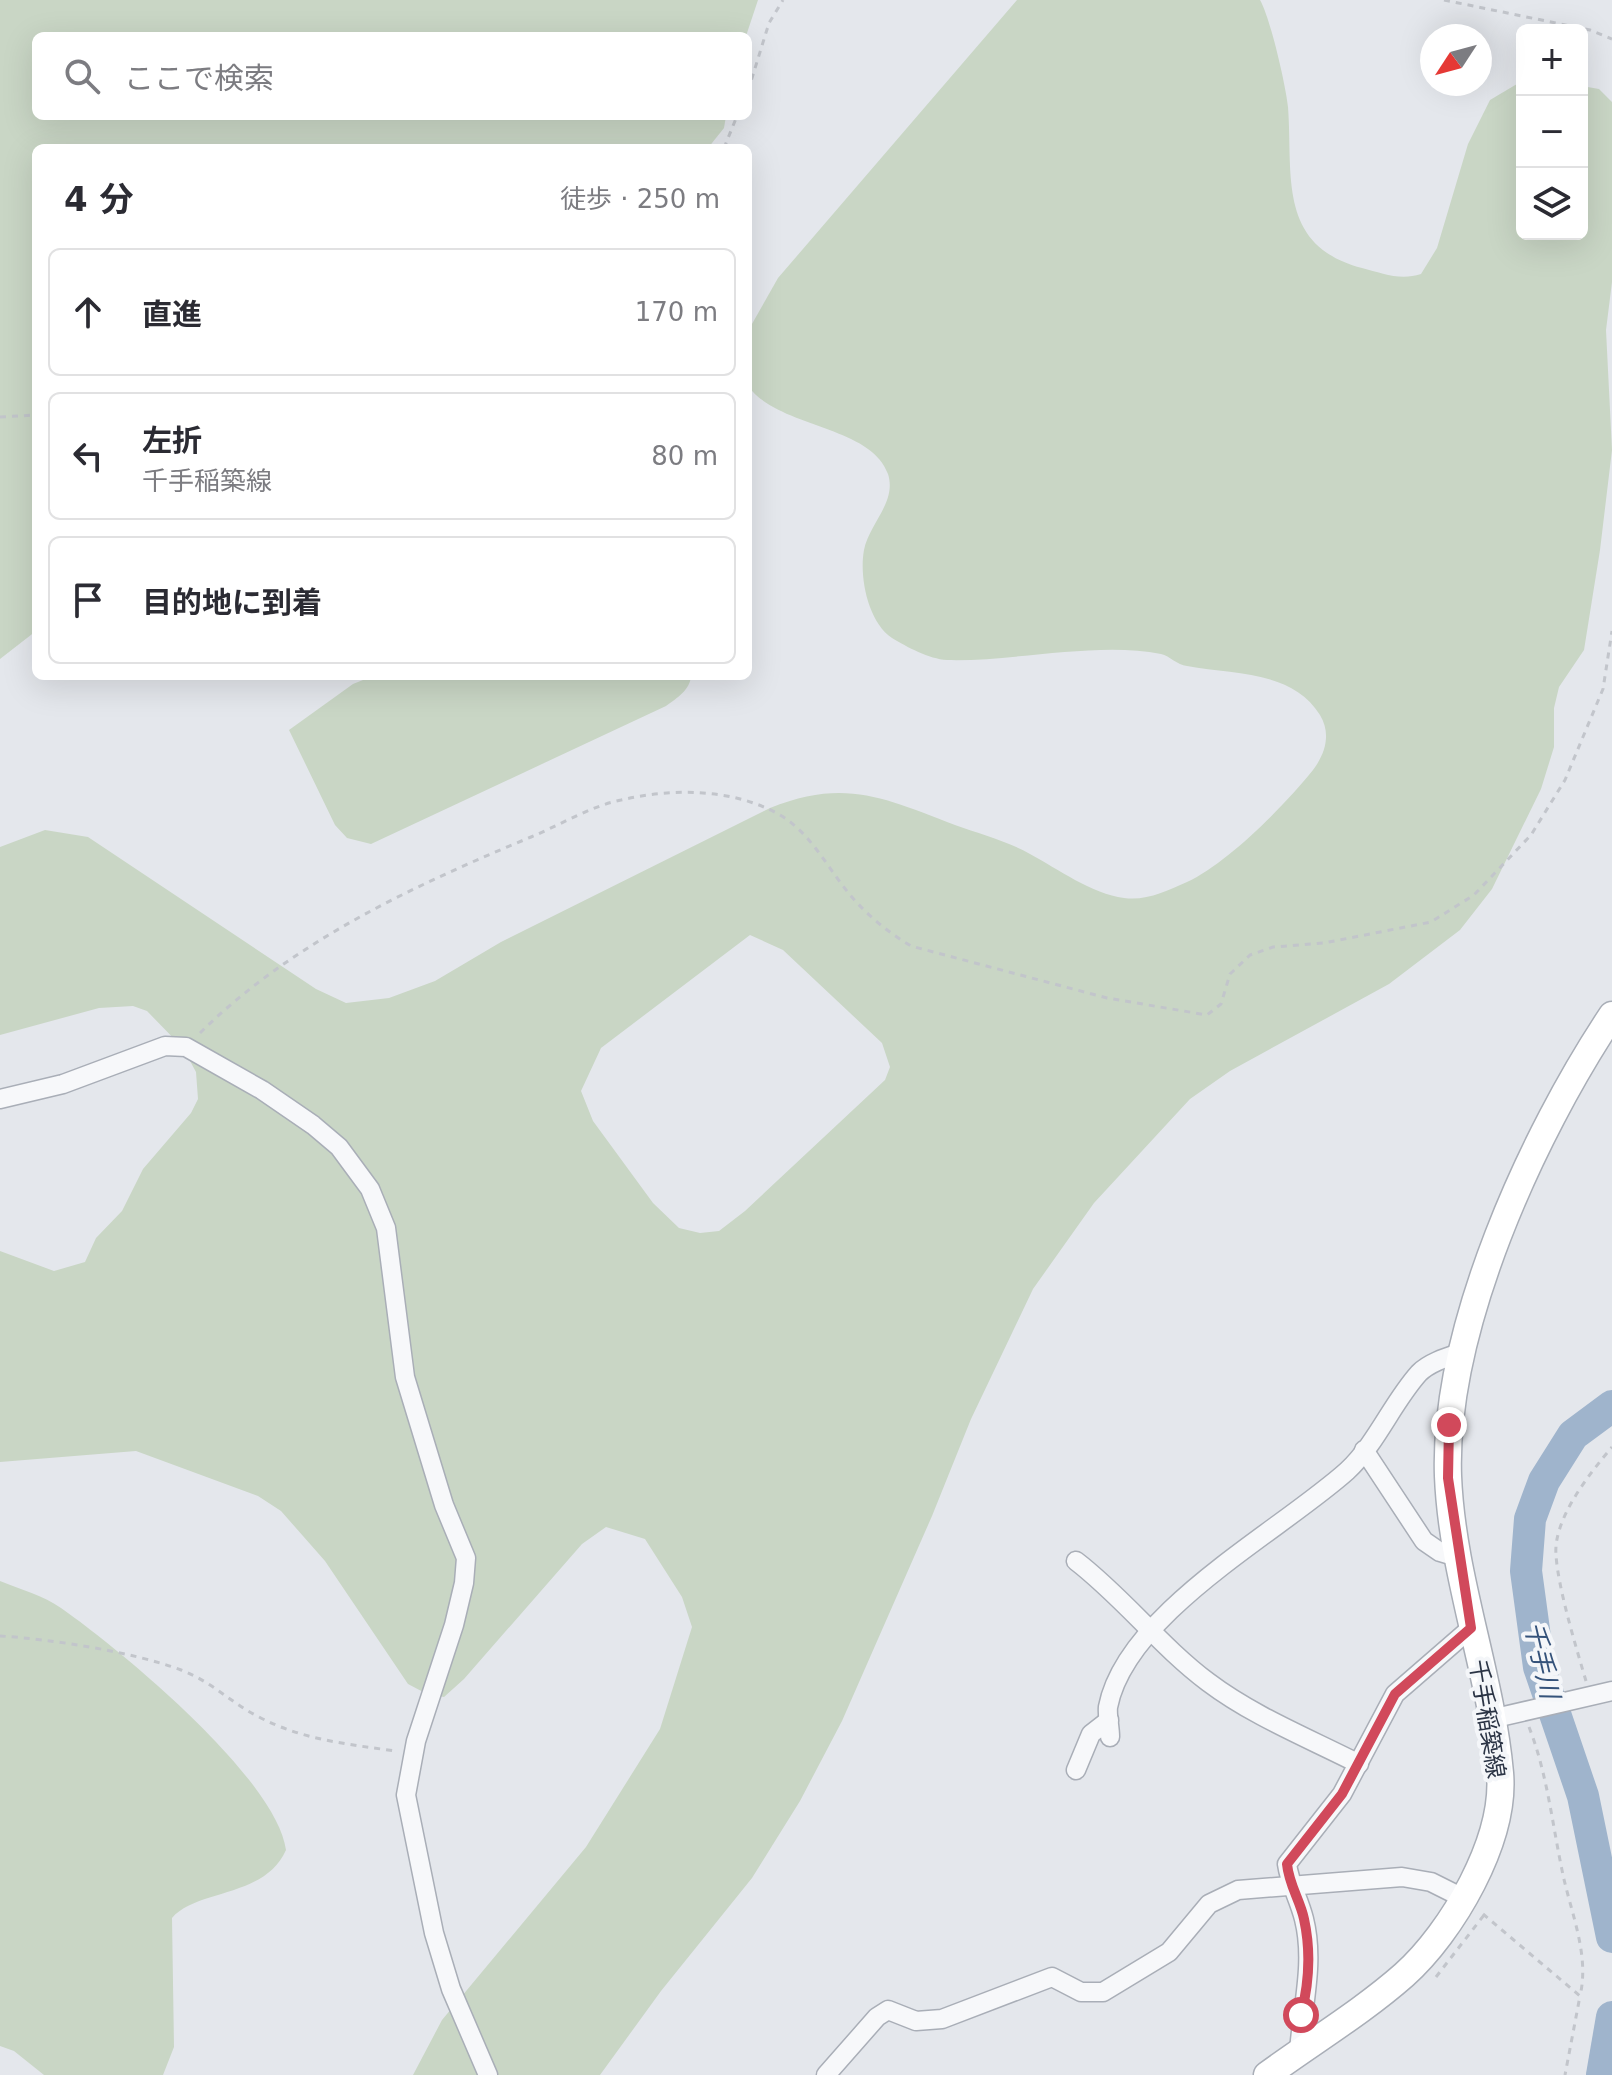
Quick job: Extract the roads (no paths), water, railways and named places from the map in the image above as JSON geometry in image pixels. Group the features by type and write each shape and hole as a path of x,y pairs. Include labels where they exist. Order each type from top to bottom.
{"main road":[{"name":"千手稲築線","path":"1267,2075 1403,1976 1439,1938 1465,1899 1494,1827 1501,1776 1471,1628 1448,1478 1449,1425 1475,1298 1500,1235 1570,1078 1612,1015"}],"street":[{"path":"0,1099 63,1084 165,1046 186,1047 262,1090 339,1147 370,1189 386,1228 405,1377 444,1505 466,1558 464,1583 454,1625 415,1753 406,1795 409,1822 434,1933 451,1989 488,2075"},
{"path":"1076,1770 1091,1734 1110,1728 1108,1709 1115,1684 1151,1630 1185,1597 1349,1469 1421,1372 1442,1359 1463,1352"},
{"path":"1364,1450 1424,1541 1440,1552 1460,1558"},
{"path":"1076,1561 1107,1585 1205,1680 1236,1701 1359,1764"},
{"path":"1299,2052 1301,2015 1309,1982 1304,1919 1289,1884 1287,1864 1342,1794 1395,1694 1471,1628"},
{"path":"1491,1719 1612,1691"},
{"path":"826,2075 877,2017 888,2010 916,2021 942,2019 1052,1977 1081,1992 1103,1992 1169,1952 1209,1904 1238,1890 1402,1877 1431,1882 1465,1899"}],"waterway":[{"name":"千手川","path":"1612,1406 1573,1435 1544,1481 1530,1519 1526,1571 1539,1667 1583,1796 1612,1937"},
{"name":"千手川","path":"1602,2075 1612,2017"}]}
